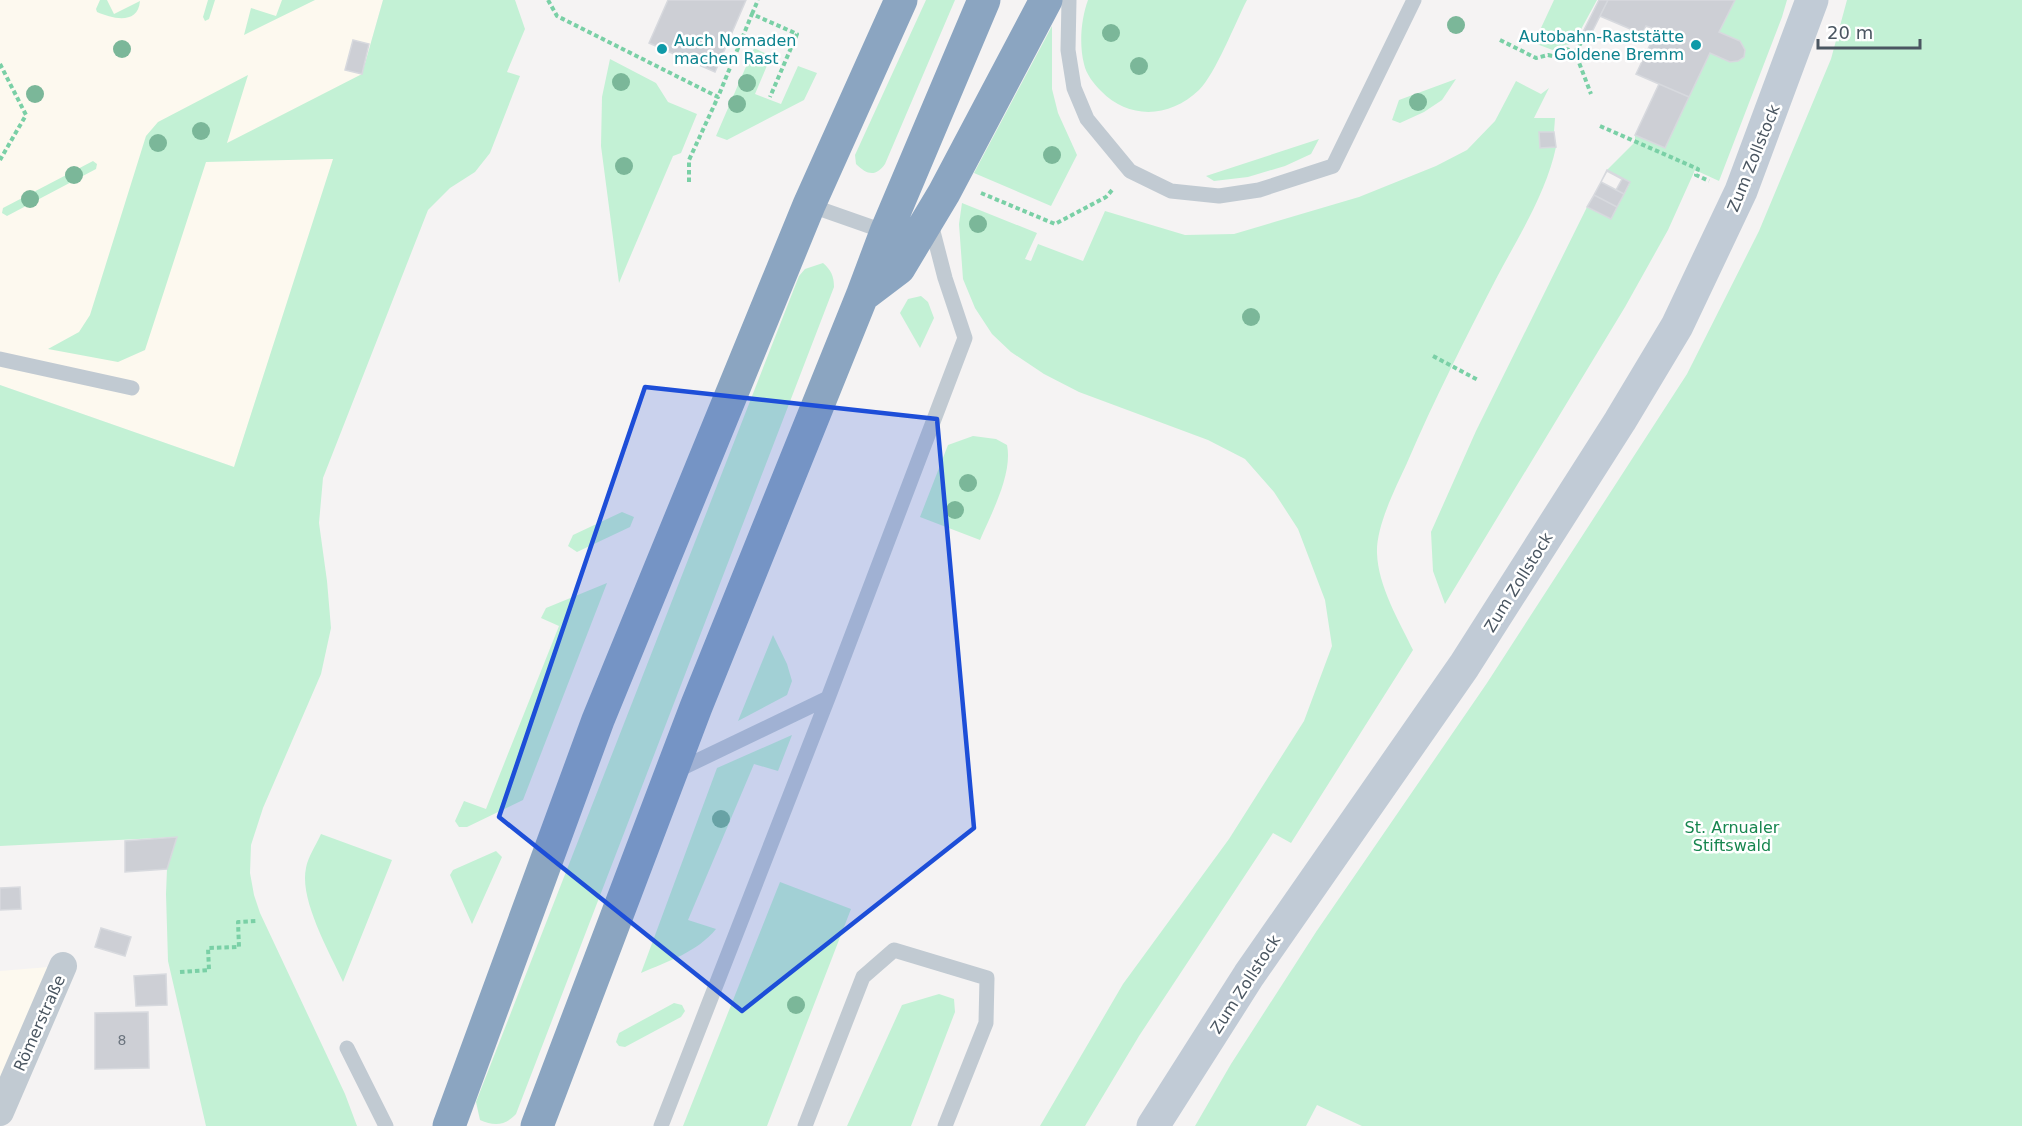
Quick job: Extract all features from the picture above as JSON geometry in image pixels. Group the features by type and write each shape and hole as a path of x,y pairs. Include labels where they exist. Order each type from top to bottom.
{"highway":[{"path":"448,1126 598,720 809,205 901,0"},
{"path":"537,1126 670,774 886,232 984,0"},
{"path":"862,296 899,268 930,217 1046,0"}],"street":[{"name":"Zum Zollstock","path":"1153,1126 1249,975 1464,666 1620,421 1677,326 1741,191 1812,0"},
{"name":"Römerstraße","path":"0,1112 63,966"}],"lane":[{"path":"1069,0 1068,50 1074,88 1087,119 1130,171 1171,191 1219,196 1259,190 1333,166 1414,0"},
{"path":"809,205 886,232"},
{"path":"661,1126 965,338 945,278 930,217"},
{"path":"0,359 132,388"},
{"path":"670,774 828,698"},
{"path":"805,1126 863,977 894,950 987,978 986,1023 945,1126"},
{"path":"347,1048 386,1126"}],"path":[{"path":"548,0 557,16 718,97"},
{"path":"689,182 689,160 758,0"},
{"path":"752,14 797,34 770,97"},
{"path":"1575,52 1587,34"},
{"path":"1500,40 1536,57 1548,54 1560,58 1566,49 1575,52"},
{"path":"1575,52 1591,94"},
{"path":"0,64 26,115 0,160"},
{"path":"1600,126 1687,164"},
{"path":"977,192 1055,224 1106,197 1112,191"},
{"path":"1433,356 1478,380"},
{"path":"180,972 209,970 208,948 239,947 238,922 257,921"}],"highlighted area":[{"path":"645,387 937,419 974,828 742,1011 499,817"}],"shaded area":[{"path":"0,0 383,0 362,74 234,467 0,385"},
{"path":"49,967 0,1082 0,971"}],"green space":[{"path":"100,0 107,0 114,14 140,1 135,14 130,17 117,18 97,12"},
{"path":"208,0 215,0 209,19 205,21 203,17"},
{"path":"282,0 315,0 244,35 251,8 276,16"},
{"path":"383,0 515,0 525,29 507,72 520,76 490,153 475,172 450,188 428,210 323,478 319,523 331,628 321,674 263,808 251,845 250,873 260,913 345,1094 357,1126 206,1126 168,961 167,869 177,837 0,846 0,385 234,467 333,159 206,162 145,350 118,362 48,349 79,332 90,315 146,136 158,122 248,75 227,143 362,74"},
{"path":"926,0 955,0 885,164 875,173 871,173 856,164 855,155"},
{"path":"1088,0 1247,0 1218,60 1199,90 1175,106 1150,112 1124,107 1112,100 1088,75 1082,56 1081,40 1082,23"},
{"path":"1554,0 1597,0 1573,44 1564,45 1558,52 1534,43"},
{"path":"1735,0 1787,0 1719,181 1695,170 1668,230 1625,307 1445,604 1433,571 1431,532 1476,431 1587,207 1611,219 1630,183 1607,170 1635,142 1635,135 1665,147 1710,53 1731,61 1744,57 1745,50 1719,32"},
{"name":"St. Arnualer Stiftswald","path":"1847,0 2022,0 2022,1126 1362,1126 1317,1105 1306,1126 1195,1126 1231,1064 1316,932 1487,683 1687,374 1759,231 1831,59"},
{"path":"1052,26 1052,89 1058,113 1077,155 1051,206 974,173"},
{"path":"754,48 771,56 755,94 781,104 798,66 817,73 804,100 727,140 716,136"},
{"path":"610,59 656,83 668,102 697,114 681,153 673,156 619,283 601,146 602,97"},
{"path":"1456,79 1442,100 1424,112 1400,123 1392,120 1399,100"},
{"path":"1516,81 1541,94 1549,88 1534,118 1555,118 1554,132 1539,133 1540,148 1556,147 1546,182 1428,416 1388,507 1378,542 1378,565 1385,591 1413,650 1291,843 1273,833 1139,1036 1085,1126 1040,1126 1123,984 1229,839 1304,721 1332,646 1325,600 1298,529 1274,492 1245,459 1208,440 1079,392 1044,374 1011,352 992,334 975,308 963,279 959,224 962,203 1037,233 1025,259 1031,261 1038,244 1083,261 1105,211 1185,235 1234,234 1359,197 1436,166 1467,150 1495,121"},
{"path":"1319,139 1311,154 1285,166 1248,177 1214,181 1206,176"},
{"path":"93,161 97,164 96,169 7,216 2,213 3,208"},
{"path":"823,263 831,274 834,287 516,1114 508,1121 499,1124 480,1120 476,1102 799,276 805,269"},
{"path":"921,296 928,302 934,318 920,348 900,313 908,299"},
{"path":"973,436 996,439 1007,445 1008,456 1000,494 980,540 920,517 948,445"},
{"path":"622,512 634,517 630,527 577,552 568,546 573,535"},
{"path":"607,583 523,800 467,827 459,827 455,821 464,801 486,809 559,626 541,618 546,608"},
{"path":"773,635 787,664 792,681 787,695 738,721"},
{"path":"792,735 778,771 754,764 688,920 716,929 691,950 641,973 717,768"},
{"path":"321,834 392,860 343,982 317,926 307,895 306,868"},
{"path":"496,851 502,857 472,924 450,875 453,870"},
{"path":"780,882 851,909 767,1126 683,1126"},
{"path":"939,994 954,999 955,1012 911,1126 847,1126 902,1005"},
{"path":"674,1003 682,1005 685,1011 681,1017 625,1047 619,1046 616,1042 619,1033"}],"building":[{"path":"668,0 746,0 715,72 649,43"},
{"path":"1599,0 1608,0 1590,36 1583,32"},
{"name":"Autobahn-Raststätte Goldene Bremm","path":"1608,0 1735,0 1719,32 1740,41 1745,50 1744,57 1730,62 1710,53 1689,97 1636,74 1657,30 1646,26 1642,34 1600,16"},
{"path":"353,40 369,44 362,74 345,70"},
{"path":"1659,84 1689,97 1665,148 1635,135"},
{"path":"1539,132 1554,132 1556,147 1540,148"},
{"path":"1607,170 1630,182 1624,194 1616,190 1622,179 1607,171 1601,182"},
{"path":"1601,182 1624,194 1617,207 1594,195"},
{"path":"1594,195 1617,207 1611,219 1587,207"},
{"path":"177,837 167,869 125,872 125,841"},
{"path":"20,887 21,909 0,910 0,888"},
{"path":"101,928 131,937 125,956 95,947"},
{"path":"166,974 167,1005 136,1006 134,976"},
{"path":"148,1012 149,1068 95,1069 95,1013"}],"place":[{"name":"Autobahn-Raststätte Goldene Bremm","path":"1696,45"},
{"name":"Auch Nomaden machen Rast","path":"662,49"}]}
